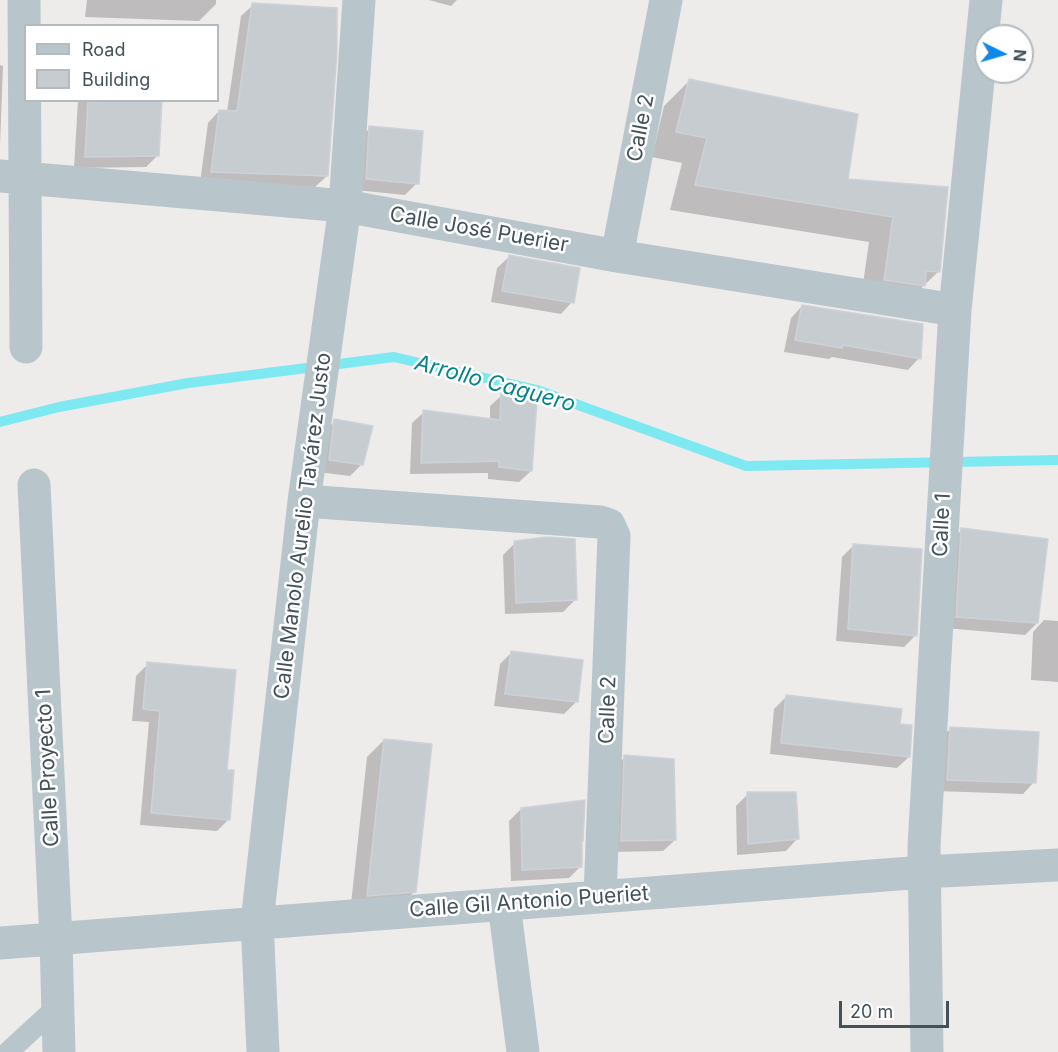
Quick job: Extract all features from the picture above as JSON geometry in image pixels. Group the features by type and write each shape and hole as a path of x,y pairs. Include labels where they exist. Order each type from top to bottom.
{"street":[{"path":"24,0 13,177 26,347"},
{"name":"Calle Manolo Aurelio Tavárez Justo","path":"263,1052 257,922 304,501 345,206 359,0"},
{"name":"Calle 2","path":"617,256 666,0"},
{"name":"Calle 1","path":"927,1052 924,846 955,310 986,0"},
{"name":"Calle José Puerier","path":"13,177 345,206 617,256 955,310"},
{"name":"Calle Proyecto 1","path":"34,485 56,939 59,1052"},
{"name":"Calle 2","path":"304,501 600,522 609,525 614,536 600,896"},
{"name":"Calle Gil Antonio Pueriet","path":"0,943 924,872 1058,865"},
{"path":"504,903 523,1052"}],"lane":[{"path":"9,1052 58,1006"}],"building":[{"path":"252,3 337,8 337,52 328,176 211,172 219,110 237,111"},
{"path":"689,79 858,114 848,179 948,187 940,272 926,271 925,286 884,280 893,217 695,185 707,138 676,132"},
{"path":"88,102 162,102 159,156 85,157"},
{"path":"369,126 423,131 419,184 366,179"},
{"path":"509,255 580,268 574,303 502,291"},
{"path":"802,305 923,324 921,359 843,345 842,348 795,340"},
{"path":"501,393 537,400 532,471 499,467 499,461 421,463 423,410 500,420"},
{"path":"334,419 373,426 363,465 329,460"},
{"path":"961,528 1048,539 1038,623 956,617"},
{"path":"547,537 575,539 577,600 516,603 514,541"},
{"path":"853,544 922,549 917,636 848,629"},
{"path":"511,651 583,660 578,702 505,694"},
{"path":"147,662 236,670 227,770 234,770 230,820 151,813 160,711 143,709"},
{"path":"786,695 902,709 900,724 912,725 910,757 781,743"},
{"path":"950,727 1039,732 1036,783 947,780"},
{"path":"384,739 432,744 416,892 367,896"},
{"path":"624,755 674,759 676,840 621,841"},
{"path":"747,792 796,792 799,839 748,844"},
{"path":"585,800 582,867 522,870 521,808"}],"waterway":[{"name":"Arrollo Caguero","path":"0,422 59,407 188,383 394,357 537,390 746,466 1058,460"}]}
